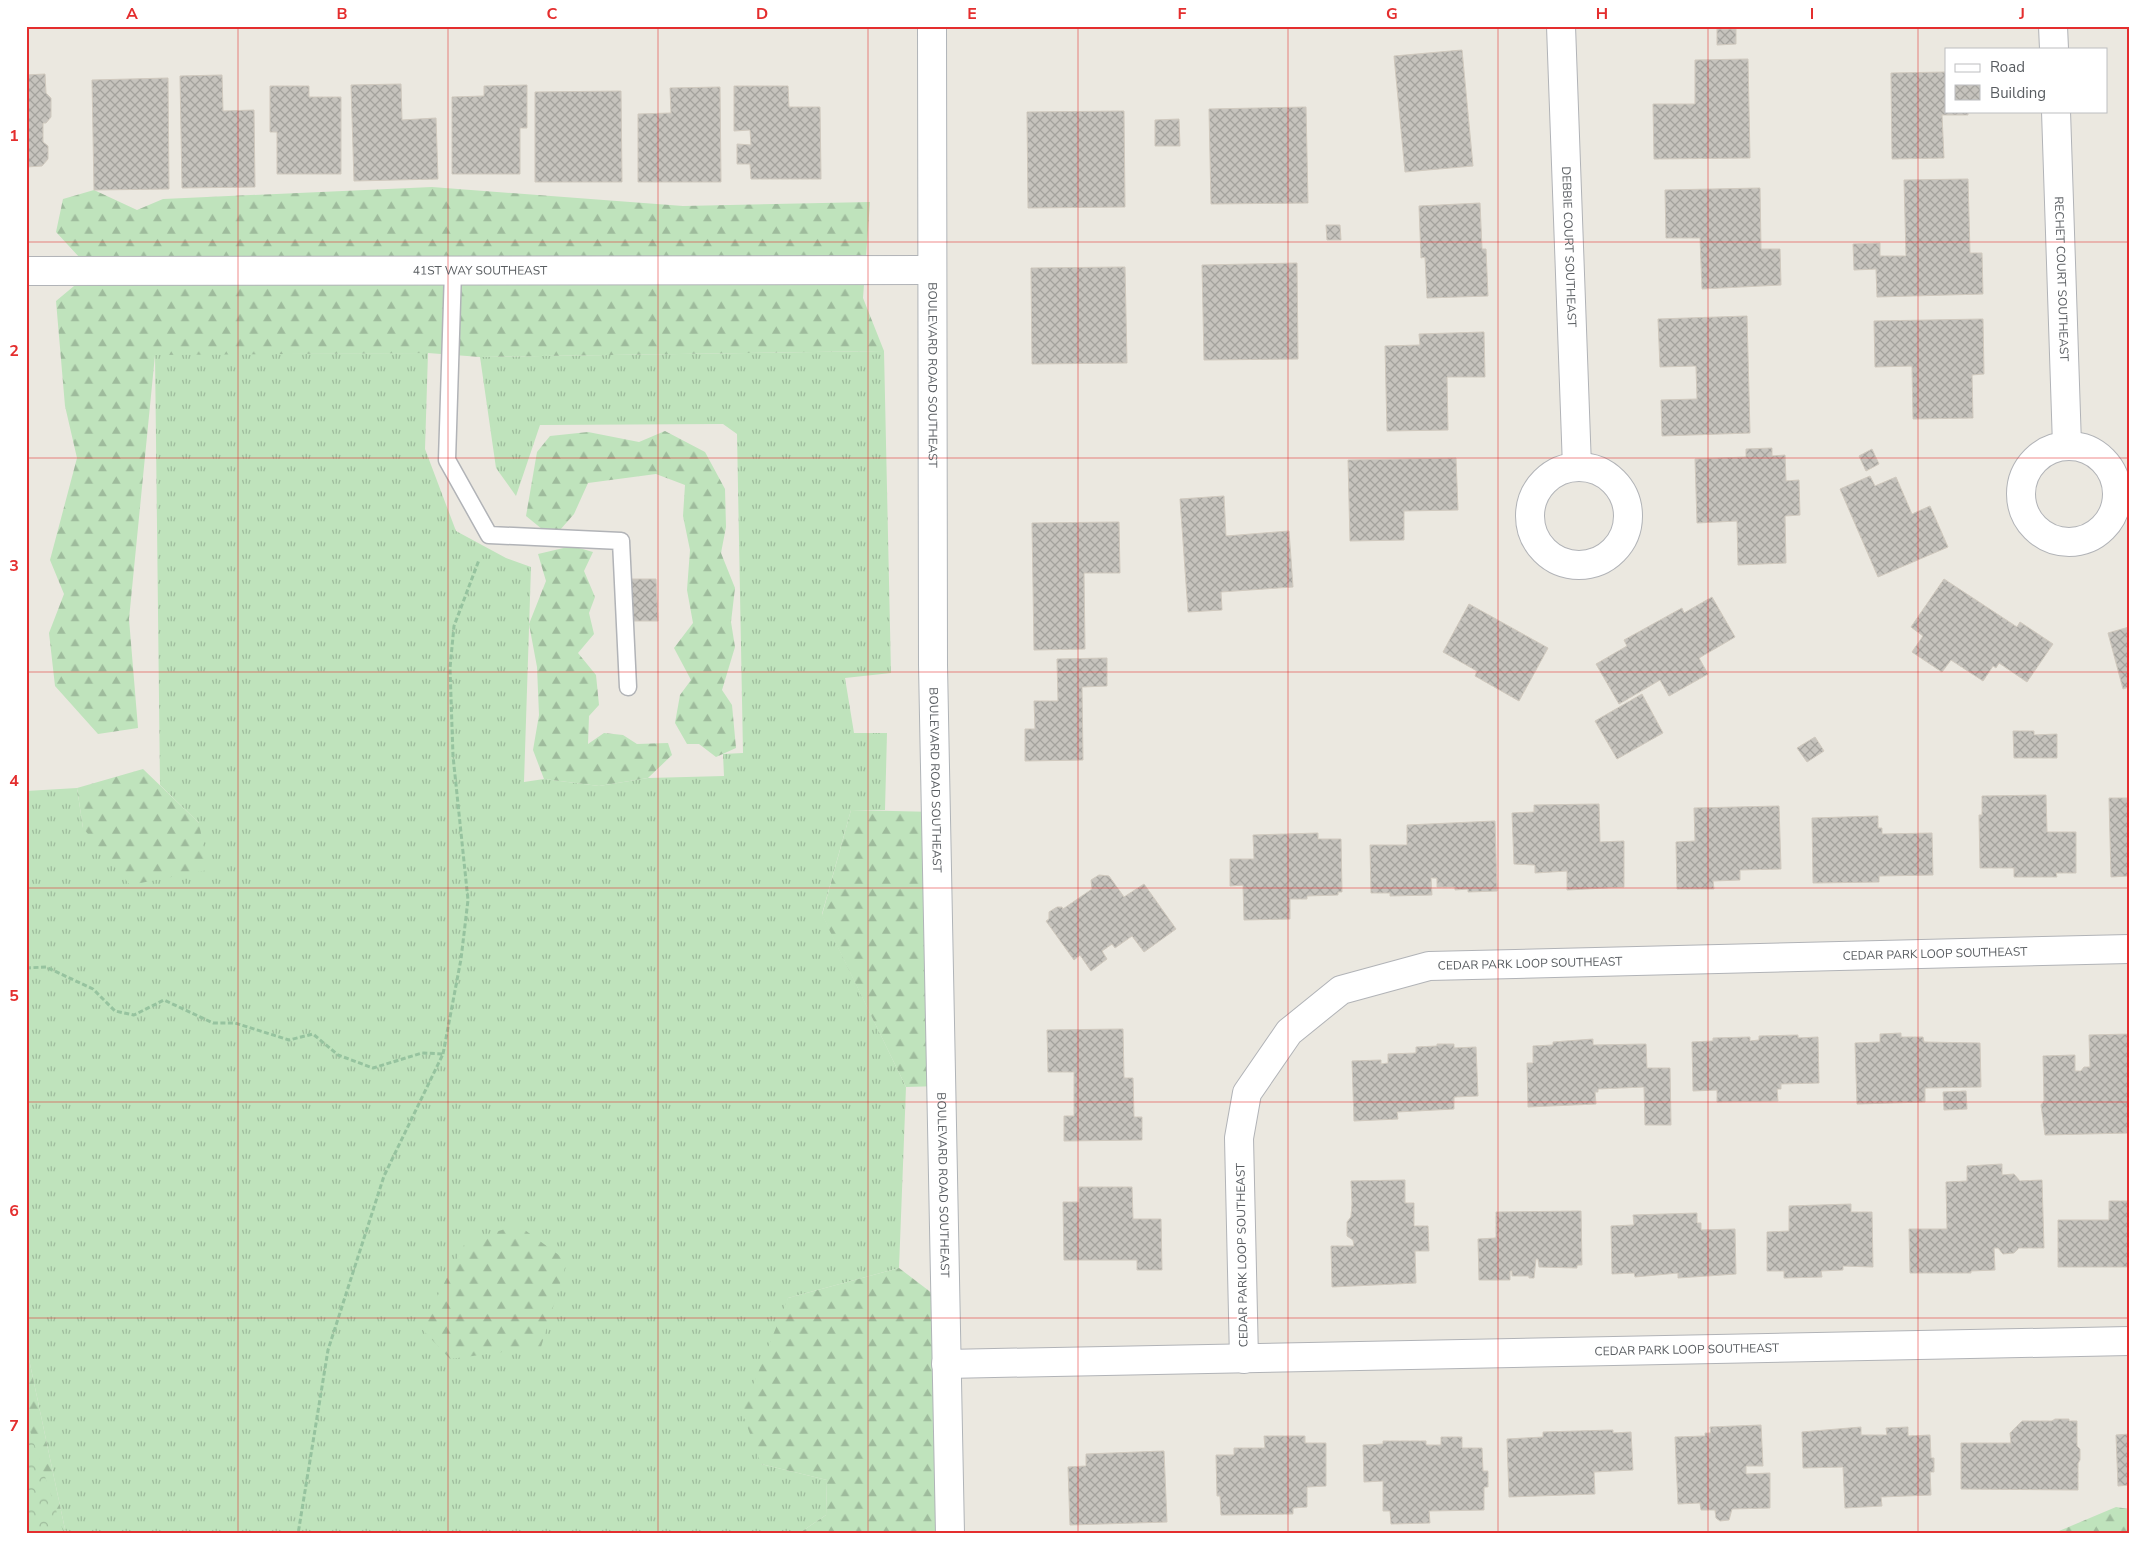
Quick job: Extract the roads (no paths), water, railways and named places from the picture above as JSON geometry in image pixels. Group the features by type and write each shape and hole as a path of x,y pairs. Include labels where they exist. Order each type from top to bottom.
{"street":[{"name":"BOULEVARD ROAD SOUTHEAST","path":"932,26 933,665 950,1534"},
{"name":"DEBBIE COURT SOUTHEAST","path":"1561,26 1577,467"},
{"path":"2053,26 2054,48"},
{"name":"RECHET COURT SOUTHEAST","path":"2056,112 2067,446"},
{"name":"41ST WAY SOUTHEAST","path":"26,271 932,270"},
{"name":"CEDAR PARK LOOP SOUTHEAST","path":"1244,1359 1239,1138 1247,1093 1289,1032 1341,990 1429,966 2129,949"},
{"name":"CEDAR PARK LOOP SOUTHEAST","path":"946,1364 2129,1341"}],"lane":[{"path":"452,271 447,460 488,535 621,541 628,687"}]}
